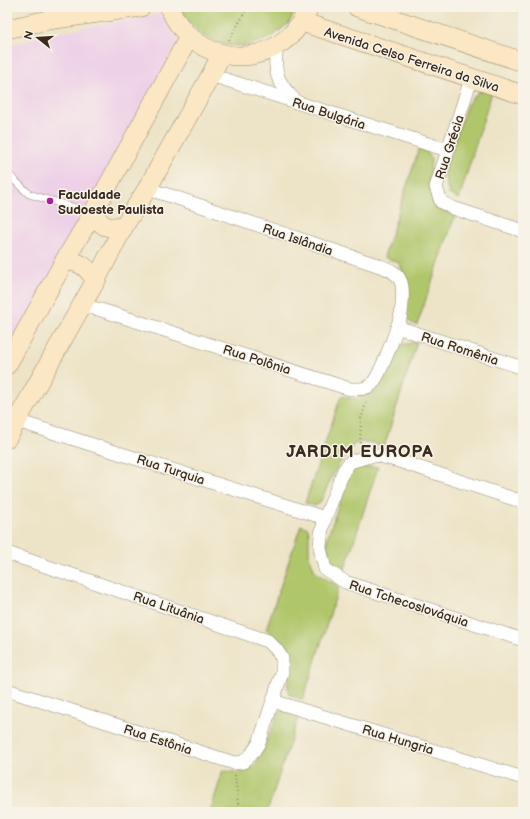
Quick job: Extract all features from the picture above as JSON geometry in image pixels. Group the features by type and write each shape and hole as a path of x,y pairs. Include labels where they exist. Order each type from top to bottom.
{"main road":[{"path":"7,29 48,20 141,7"},
{"path":"169,7 177,23 189,37 204,48 221,54 240,57 259,54 276,47 291,36 306,15"},
{"path":"357,7 523,62"},
{"name":"Avenida Celso Ferreira da Silva","path":"306,15 471,79 523,96"},
{"path":"7,365 65,260 93,213 189,37"},
{"path":"7,438 96,280 124,226 147,189 211,75 221,54"},
{"path":"93,213 100,223 110,228 124,226"},
{"path":"65,260 78,262 86,267 96,280"}],"street":[{"path":"276,47 275,60 277,74 286,91 297,103"},
{"name":"Rua Bulgária","path":"211,75 447,150"},
{"name":"Rua Grécia","path":"471,79 436,187 442,202 453,208 523,231"},
{"name":"Rua Islândia","path":"147,189 394,271 401,280 402,289 401,313 397,327"},
{"name":"Rua Polônia","path":"82,305 350,389 362,390 372,384"},
{"path":"372,384 379,373 397,327"},
{"name":"Rua Romênia","path":"397,327 523,368"},
{"name":"Rua Turquia","path":"17,420 325,518"},
{"path":"375,455 406,463 523,502"},
{"name":"Rua Tchecoslováquia","path":"375,455 350,462 344,470 325,518 321,534 320,548 325,569 345,582 523,640"},
{"name":"Rua Lituânia","path":"7,553 268,641 282,658 282,673 273,701"},
{"name":"Rua Estônia","path":"7,690 234,763"},
{"path":"234,763 243,762 251,755 259,743 273,701"},
{"name":"Rua Hungria","path":"273,701 523,778"}],"lane":[{"path":"7,172 29,194 93,213"}],"path":[{"path":"221,54 248,7"},
{"path":"372,384 360,419 360,442 375,455"},
{"path":"234,763 238,812"}],"shaded area":[{"name":"Faculdade Sudoeste Paulista","path":"163,13 173,33 179,41 7,356 7,46 51,34"}],"green space":[{"path":"180,7 297,7 289,23 270,38 246,46 223,45 202,35 186,19"},
{"path":"480,90 492,92 459,199 449,194 444,173 467,104"},
{"path":"419,148 429,154 431,160 429,185 432,201 439,209 455,216 417,325 410,322 406,316 404,274 399,263 384,257"},
{"path":"417,342 384,447 369,442 354,444 333,474 320,503 315,506 305,503 341,396 354,399 375,392 383,383 400,345"},
{"path":"361,467 378,467 343,575 331,563 326,542 348,477 353,470"},
{"path":"301,525 308,528 309,556 315,571 319,575 339,586 303,700 289,694 283,643 266,629"},
{"path":"284,710 299,715 267,812 210,812 223,770 242,772 254,765 258,761 279,712"}],"place":[{"name":"Faculdade Sudoeste Paulista","path":"50,201"}],"district":[{"name":"JARDIM EUROPA","path":"360,451"}]}
